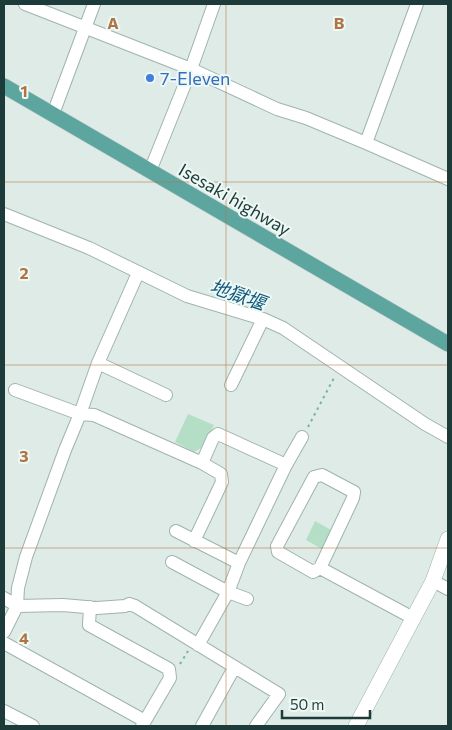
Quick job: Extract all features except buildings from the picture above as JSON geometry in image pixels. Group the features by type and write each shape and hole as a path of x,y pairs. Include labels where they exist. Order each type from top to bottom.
{"main road":[{"name":"Isesaki highway","path":"4,86 448,344"}],"street":[{"path":"24,4 86,26 191,69 278,109 306,118 448,179"},
{"path":"53,114 94,4"},
{"path":"150,171 191,69 214,4"},
{"path":"366,143 417,4"},
{"path":"4,214 89,248 187,296 263,319 283,328 340,368 448,438"},
{"path":"4,632 17,606 18,588 26,557 65,450 98,363 138,273"},
{"path":"231,385 263,319"},
{"path":"98,363 166,395"},
{"path":"15,390 80,414 94,415 202,463 221,474 222,482 194,541"},
{"path":"202,463 214,438 218,434 286,465"},
{"path":"195,644 228,592 238,564 286,465 302,438"},
{"path":"322,475 354,492 353,498 320,568 313,572 278,552 277,546 314,477 322,475"},
{"path":"176,532 238,564"},
{"path":"356,726 433,581 448,539"},
{"path":"172,562 228,592 246,599"},
{"path":"320,568 413,618"},
{"path":"433,581 448,589"},
{"path":"4,598 17,606 63,605 90,607 126,606 130,604 279,694 256,726"},
{"path":"4,643 144,724 170,678 169,669 89,625 90,607"},
{"path":"202,726 234,668"},
{"path":"4,711 33,726"}],"path":[{"path":"302,438 340,368"},
{"path":"169,672 175,671 195,644"}],"green space":[{"path":"188,414 214,425 203,447 194,452 175,442"},
{"path":"315,521 333,531 324,550 306,540"}],"place":[{"name":"7-Eleven","path":"150,78"}],"water label":[{"name":"地獄堰","path":"238,294"}]}
